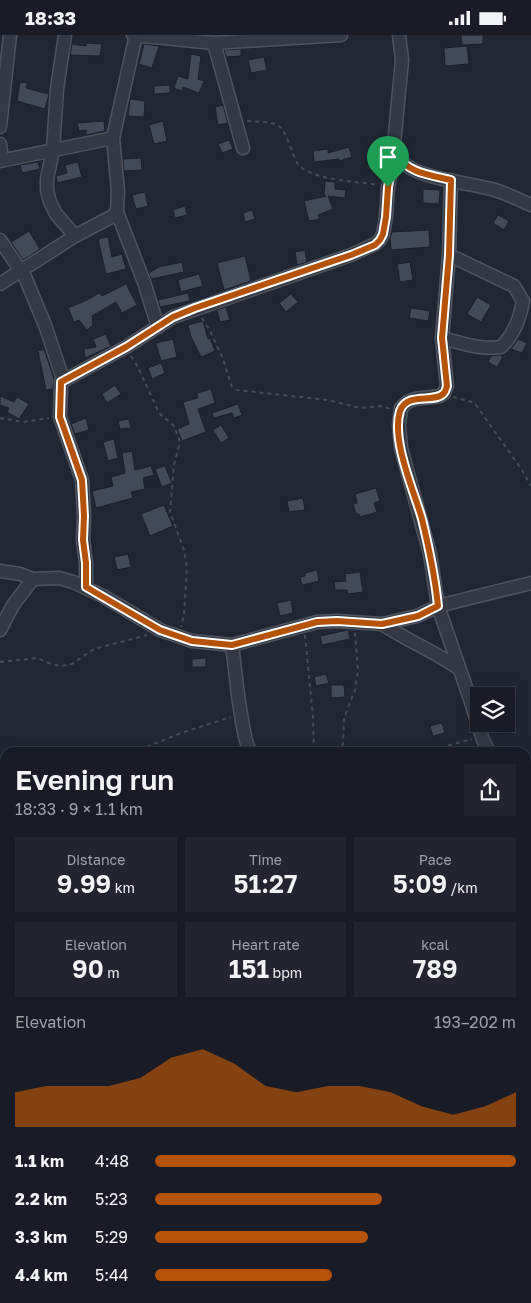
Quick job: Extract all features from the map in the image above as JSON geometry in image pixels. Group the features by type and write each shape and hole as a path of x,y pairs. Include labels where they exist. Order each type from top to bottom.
{"street":[{"path":"0,127 10,35"},
{"path":"65,35 57,89 53,150 47,179 47,190 56,214 75,236"},
{"path":"158,327 144,281 117,212 118,191 112,137 135,35 214,43 340,35"},
{"path":"61,382 126,347 173,317 351,255 375,245 380,240 385,229 388,187 395,153 394,144 402,60 399,35"},
{"path":"214,43 243,148"},
{"path":"0,144 1,160 112,137"},
{"path":"395,153 399,160 408,167 422,173 496,190 531,205"},
{"path":"451,180 449,255 442,338 447,386 444,393 440,395 407,402 401,408 399,425 401,448 430,554 438,606 486,747"},
{"path":"0,284 75,236 117,212"},
{"path":"0,240 25,277 45,325 63,379 61,382 60,417 82,480 86,587"},
{"path":"442,338 471,346 501,347 521,315 523,301 514,286 449,255"},
{"path":"0,571 20,574 33,579 59,578 86,587 160,630 192,641 232,645 326,621 382,624 418,616 438,606 531,583"},
{"path":"0,630 17,599 33,579"},
{"path":"382,624 458,668"},
{"path":"232,645 241,714 246,741 249,747"}],"path":[{"path":"235,121 267,122 281,127 286,133 295,159 303,169 332,178 388,187"},
{"path":"195,308 211,333 223,359 232,387 237,390 328,400 360,408 385,407 400,413"},
{"path":"126,347 138,367 159,413 174,426 178,439 179,446 174,465 170,512 184,550 187,567 184,615 178,636"},
{"path":"440,395 463,399 476,405 522,470 531,486"},
{"path":"0,418 23,423 60,417"},
{"path":"341,747 344,718 355,690 358,670 354,622"},
{"path":"304,626 313,717 314,747"},
{"path":"0,662 37,658 61,666 72,664 94,649 142,637 160,630"},
{"path":"147,747 181,733 241,714"},
{"path":"443,747 482,737"}],"building":[{"path":"461,35 483,35 483,44 462,45"},
{"path":"86,43 102,44 100,56 70,55 72,44 86,46"},
{"path":"144,44 159,46 152,68 139,64"},
{"path":"467,46 469,64 445,66 444,48"},
{"path":"241,49 241,56 226,57 224,50"},
{"path":"191,54 201,56 198,79 204,81 199,93 183,87 182,91 174,88 178,76 188,79"},
{"path":"264,57 267,70 251,73 248,60"},
{"path":"20,82 27,83 26,88 49,94 45,109 17,101"},
{"path":"170,85 170,93 154,94 154,86"},
{"path":"130,99 145,101 144,117 128,116"},
{"path":"223,105 228,123 218,125 215,107"},
{"path":"104,121 105,131 86,135 86,130 79,131 77,123"},
{"path":"163,121 167,141 154,144 149,125"},
{"path":"229,140 233,149 222,153 218,144"},
{"path":"349,147 352,157 339,161 339,159 314,162 313,151 328,149 328,153"},
{"path":"141,158 142,170 124,171 123,159"},
{"path":"38,162 40,169 22,173 20,165"},
{"path":"78,162 82,177 57,183 56,176 67,173 65,165"},
{"path":"325,181 335,182 335,189 346,190 345,198 328,196 333,209 318,215 320,219 309,221 304,201 326,196 324,195"},
{"path":"423,189 440,190 439,204 423,203"},
{"path":"145,192 148,206 136,209 132,195"},
{"path":"185,206 187,215 175,218 173,210"},
{"path":"252,210 255,219 245,222 243,213"},
{"path":"498,215 509,221 504,230 493,223"},
{"path":"429,230 430,247 391,250 390,238 392,232"},
{"path":"29,231 40,249 23,260 11,242"},
{"path":"108,237 112,257 122,254 126,269 106,274 98,239"},
{"path":"305,250 307,262 297,265 295,252"},
{"path":"245,256 251,281 224,290 217,263"},
{"path":"182,262 184,272 151,279 149,273 159,267"},
{"path":"410,262 413,280 400,282 397,264"},
{"path":"199,274 203,286 181,292 178,280"},
{"path":"126,284 137,305 122,313 116,302 92,316 93,325 87,330 79,320 74,322 68,308 99,293 102,296"},
{"path":"188,293 190,301 160,307 158,300"},
{"path":"291,294 298,302 286,312 279,303"},
{"path":"477,297 491,305 481,322 467,314"},
{"path":"226,307 230,320 220,322 217,310"},
{"path":"411,308 430,311 428,321 409,318"},
{"path":"203,321 208,339 210,338 215,351 201,357 191,337 188,325"},
{"path":"106,334 110,345 113,345 85,358 84,349 96,347 93,339"},
{"path":"173,339 177,357 161,361 156,343"},
{"path":"518,339 527,343 522,353 511,349"},
{"path":"44,349 54,378 53,389 46,390 38,351"},
{"path":"500,355 503,357 497,367 488,362 491,356"},
{"path":"161,363 165,373 152,379 148,368"},
{"path":"115,385 121,394 107,403 102,394"},
{"path":"211,389 215,403 198,409 206,432 182,441 177,429 189,424 183,402 198,398 197,393"},
{"path":"0,396 14,402 17,397 29,404 19,419 7,412 9,408 0,405"},
{"path":"238,404 242,415 234,418 232,413 214,418 212,413"},
{"path":"86,418 89,430 75,434 71,424"},
{"path":"129,419 131,428 120,429 118,421"},
{"path":"221,425 229,438 221,443 213,430"},
{"path":"114,439 118,458 108,461 103,442"},
{"path":"132,451 135,470 151,466 154,475 143,478 145,489 131,492 133,498 96,508 92,491 113,486 111,477 125,473 122,453"},
{"path":"165,466 172,483 162,487 155,469"},
{"path":"376,488 380,501 374,503 377,512 360,517 359,514 356,514 353,504 357,503 355,494"},
{"path":"303,498 305,510 289,512 287,501"},
{"path":"164,505 173,526 150,536 141,514"},
{"path":"128,554 131,567 117,570 114,557"},
{"path":"317,570 319,581 302,585 300,577 305,576 305,573"},
{"path":"360,572 363,592 348,594 347,590 335,590 334,582 346,581 345,574"},
{"path":"291,600 293,613 280,616 277,603"},
{"path":"348,630 350,639 322,645 320,636"},
{"path":"206,658 206,667 192,667 192,659"},
{"path":"326,674 329,683 316,686 314,677"},
{"path":"331,685 344,685 345,697 331,698"},
{"path":"442,723 445,733 433,736 430,726"}],"route":[{"path":"395,153 399,160 408,167 422,173 451,180 449,255 442,338 447,386 444,393 440,395 407,402 401,408 399,425 401,448 408,478 421,517 435,577 438,606 418,616 382,624 337,621 317,622 232,645 192,641 160,630 86,587 82,480 60,417 61,382 126,347 173,317 375,245 380,240 385,229 388,187 395,153"}]}
